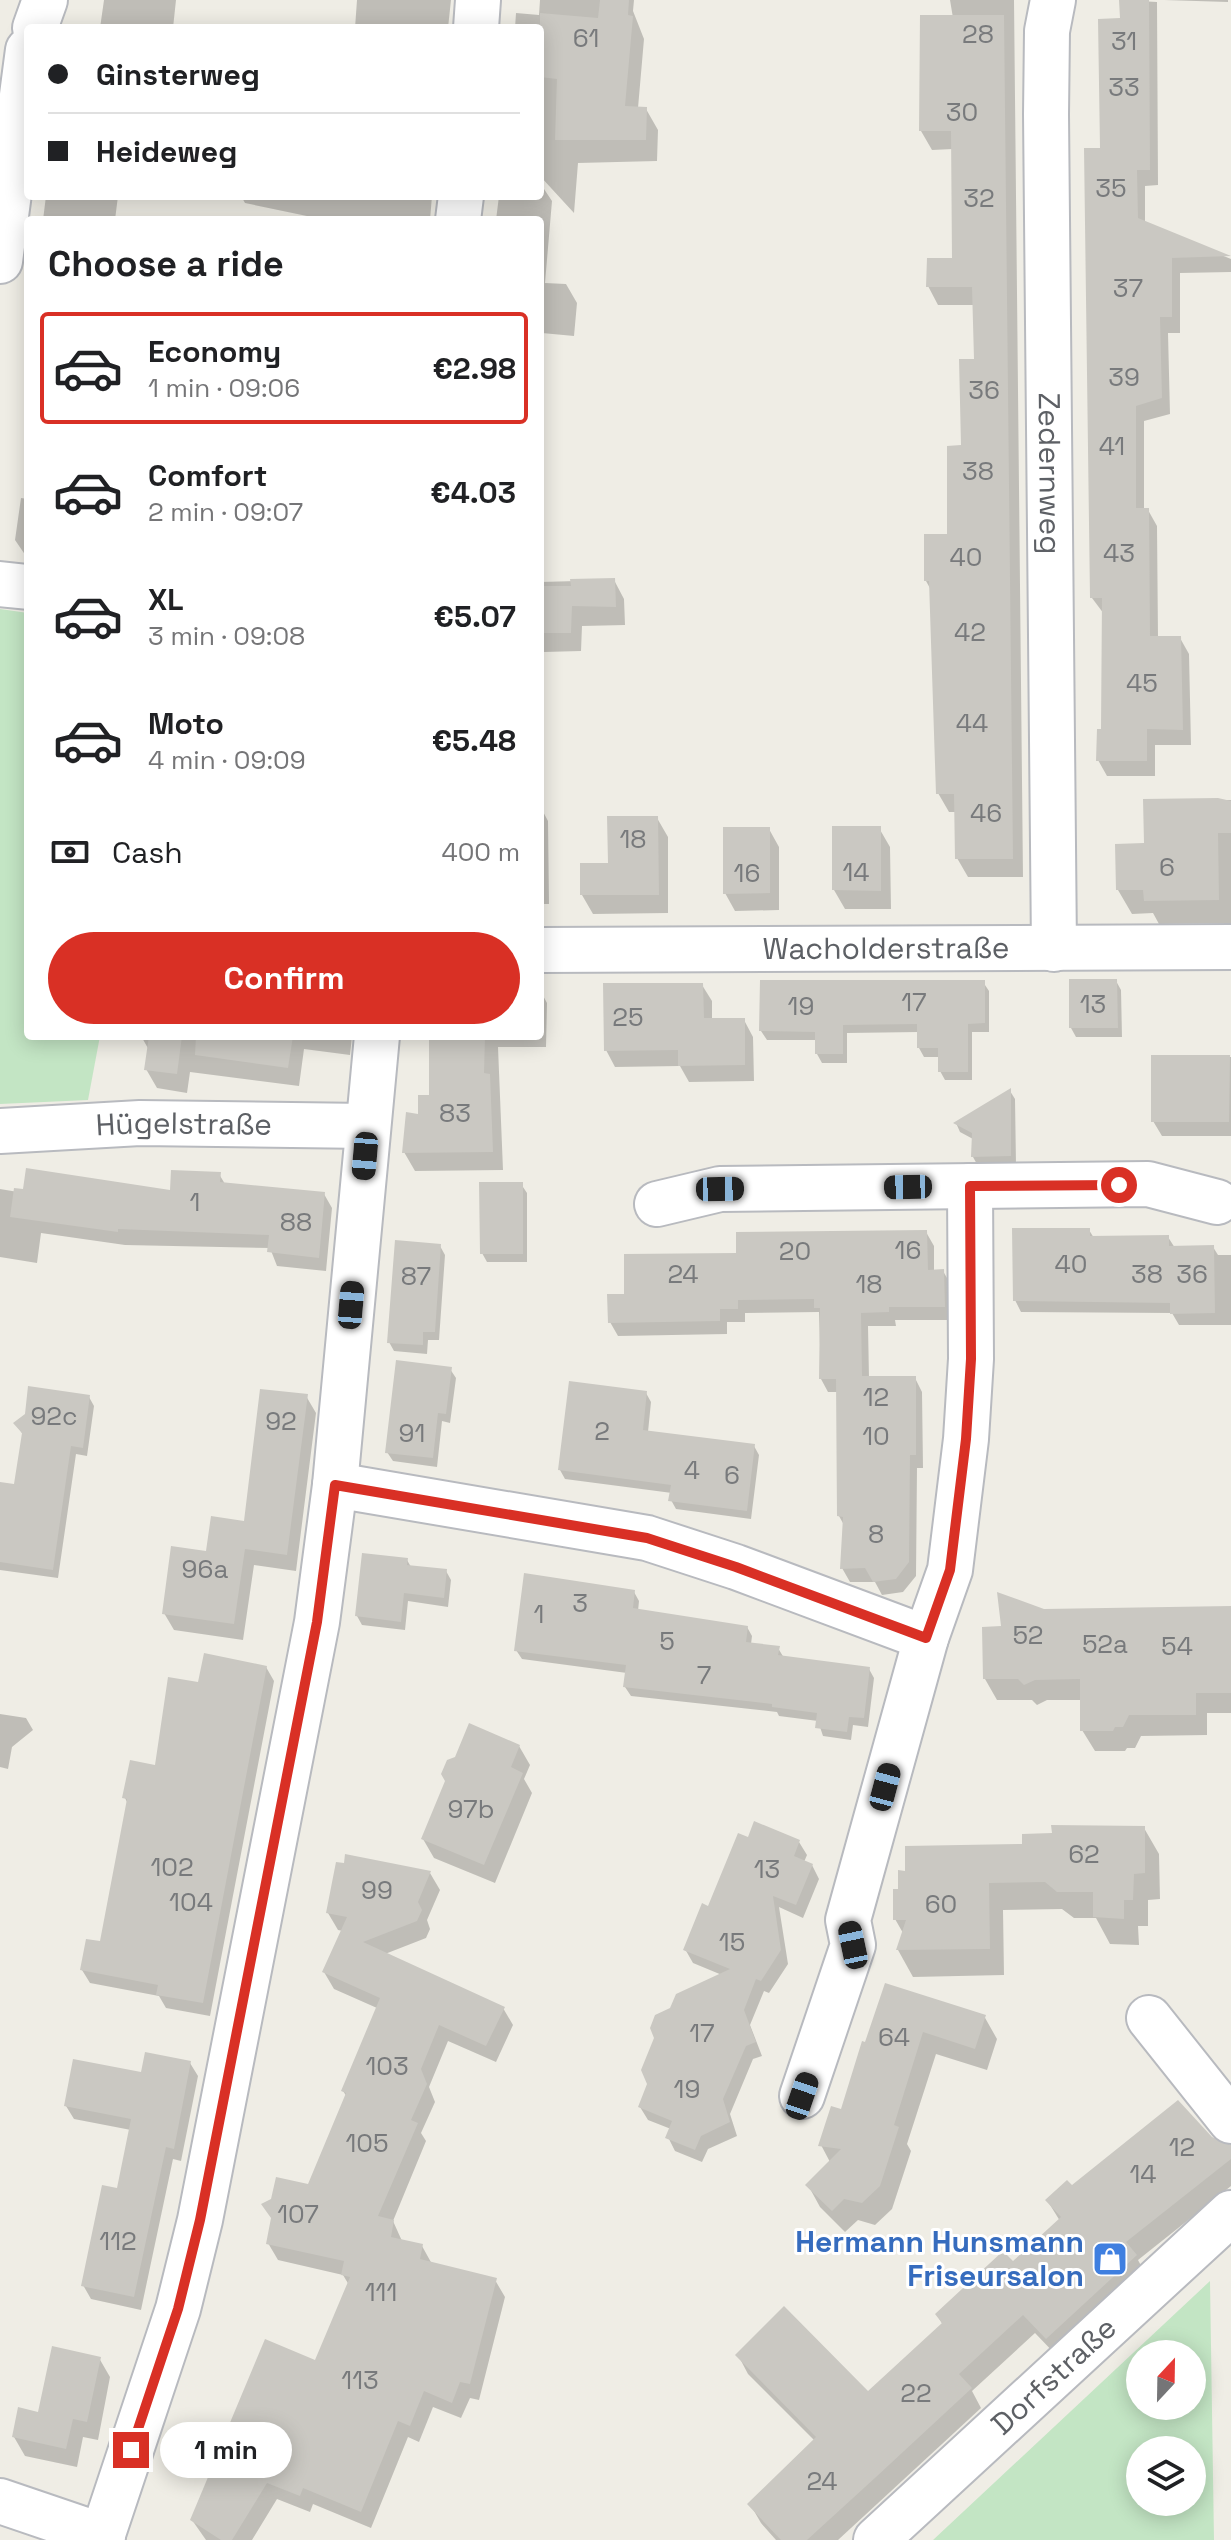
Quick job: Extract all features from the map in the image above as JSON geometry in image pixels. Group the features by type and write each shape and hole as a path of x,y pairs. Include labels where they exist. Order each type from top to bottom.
{"street":[{"path":"36,24 45,0"},
{"path":"476,24 478,0"},
{"name":"Zedernweg","path":"1053,0 1047,31 1046,114 1054,949"},
{"path":"0,261 24,80"},
{"path":"0,584 24,587"},
{"name":"Wacholderstraße","path":"544,950 1231,947"},
{"path":"0,2501 102,2538 178,2309 200,2220 317,1622 335,1485 377,1040"},
{"name":"Hügelstraße","path":"0,1131 140,1123 368,1126"},
{"path":"657,1204 720,1189 1148,1184 1217,1202"},
{"path":"802,2096 853,1945 848,1920 926,1638 950,1570 966,1439 971,1359 970,1186"},
{"path":"335,1485 647,1538 736,1567 926,1638"},
{"path":"1149,2018 1231,2121"},
{"name":"Dorfstraße","path":"876,2540 1231,2213"}],"green space":[{"path":"0,609 24,612 24,1040 99,1040 88,1100 0,1104"},
{"path":"1210,2281 1214,2540 933,2540 1126,2360 1126,2420 1206,2420 1206,2340 1147,2340"}],"building":[{"path":"600,0 629,0 628,15 633,16 625,106 647,107 646,140 555,140 557,79 544,77 544,24 540,24 540,13 598,18"},
{"path":"1119,0 1149,0 1150,170 1137,170 1138,218 1231,256 1172,258 1172,317 1160,317 1162,398 1136,406 1136,508 1149,508 1150,636 1181,636 1183,730 1147,729 1147,761 1096,761 1097,729 1101,729 1102,598 1090,598 1084,148 1100,148 1098,19 1120,18"},
{"path":"920,15 1004,15 1013,859 955,859 954,794 936,794 929,581 924,581 924,534 947,534 947,446 961,445 959,359 974,359 972,287 926,287 927,258 952,258 951,131 919,131"},
{"path":"615,578 616,607 572,606 571,633 544,633 544,586 571,586 570,579"},
{"path":"1218,798 1231,801 1231,833 1218,833 1219,900 1144,901 1143,890 1116,890 1115,844 1144,843 1143,799"},
{"path":"607,816 658,816 659,895 580,895 580,863 608,863"},
{"path":"832,826 881,826 881,891 832,890"},
{"path":"723,827 770,827 770,893 723,894"},
{"path":"1069,979 1117,979 1118,1028 1069,1028"},
{"path":"760,980 985,980 985,1023 968,1024 968,1072 938,1072 938,1048 917,1048 917,1024 843,1025 843,1054 815,1054 815,1032 759,1031"},
{"path":"603,983 703,983 704,1018 745,1018 745,1065 678,1066 678,1050 604,1051"},
{"path":"148,1040 181,1040 177,1074 144,1070"},
{"path":"196,1040 292,1040 288,1068 195,1055"},
{"path":"429,1040 485,1040 484,1073 490,1074 493,1152 402,1153 406,1112 418,1114 418,1095 429,1095"},
{"path":"1151,1055 1230,1055 1229,1122 1151,1122"},
{"path":"1011,1088 1011,1156 971,1157 972,1133 953,1123"},
{"path":"26,1168 170,1190 171,1170 221,1172 220,1182 325,1192 319,1258 267,1252 269,1235 118,1229 118,1232 10,1217 14,1188 23,1189"},
{"path":"479,1182 523,1182 523,1254 480,1254"},
{"path":"1012,1228 1090,1228 1090,1236 1169,1235 1169,1246 1214,1245 1215,1313 1170,1314 1170,1303 1013,1301"},
{"path":"927,1230 928,1270 944,1269 945,1307 889,1307 889,1312 861,1313 862,1376 916,1376 916,1455 910,1455 909,1562 896,1579 873,1582 865,1568 840,1569 843,1517 837,1516 836,1379 819,1379 820,1308 814,1308 814,1299 738,1300 738,1309 720,1309 720,1321 608,1323 607,1294 624,1294 624,1254 736,1253 736,1232"},
{"path":"395,1240 441,1244 435,1332 423,1332 423,1345 387,1343"},
{"path":"396,1360 452,1367 446,1414 438,1413 433,1458 385,1453"},
{"path":"569,1381 647,1391 643,1430 755,1444 747,1511 668,1501 671,1485 558,1470"},
{"path":"28,1386 90,1395 83,1448 71,1446 53,1570 0,1562 0,1482 14,1484 22,1433 13,1423 25,1414"},
{"path":"260,1389 308,1394 287,1555 245,1549 234,1624 162,1614 171,1546 206,1551 211,1516 244,1521"},
{"path":"362,1553 408,1558 407,1565 447,1569 444,1598 404,1593 401,1622 355,1616"},
{"path":"524,1573 635,1590 633,1608 748,1626 746,1642 780,1646 778,1655 870,1667 864,1718 849,1717 847,1732 815,1728 817,1713 772,1707 772,1704 623,1687 626,1665 514,1651"},
{"path":"997,1592 1044,1609 1231,1606 1231,1693 1196,1693 1196,1715 1129,1715 1123,1727 1115,1727 1113,1731 1080,1731 1080,1679 1035,1680 1024,1685 1018,1679 983,1679 982,1627 1001,1626"},
{"path":"204,1653 267,1666 203,2003 156,1995 158,1985 80,1970 86,1939 100,1941 127,1799 122,1798 130,1760 155,1765 168,1677 198,1682"},
{"path":"469,1723 520,1745 511,1767 523,1773 484,1865 421,1839 445,1781 441,1774 447,1760 455,1757"},
{"path":"754,1821 800,1840 794,1856 813,1864 796,1905 773,1896 781,1950 761,1981 756,1979 744,2010 756,2042 746,2046 723,2099 730,2122 701,2136 695,2150 665,2138 672,2121 638,2107 647,2084 641,2070 654,2038 650,2028 655,2015 670,2008 676,1994 730,1969 683,1950 702,1903 708,1906 738,1833 748,1837"},
{"path":"1051,1825 1145,1826 1145,1873 1134,1874 1133,1900 1124,1900 1124,1919 1093,1917 1093,1892 1057,1892 1045,1882 989,1883 990,1949 896,1950 906,1920 893,1920 893,1889 898,1889 898,1870 905,1871 905,1846 1022,1844 1022,1834 1052,1833"},
{"path":"345,1854 431,1871 418,1902 422,1910 417,1921 363,1942 505,2007 486,2046 439,2025 421,2069 427,2084 411,2120 418,2123 378,2216 394,2220 391,2237 423,2244 420,2259 497,2278 470,2384 460,2382 452,2403 424,2391 410,2426 398,2421 361,2512 303,2488 300,2496 267,2483 232,2540 221,2540 190,2520 219,2451 215,2450 226,2424 229,2425 265,2339 315,2360 350,2277 341,2275 344,2261 266,2244 271,2218 261,2204 271,2199 276,2177 308,2184 346,2093 341,2091 380,1998 322,1972 347,1917 326,1913 336,1862 344,1863"},
{"path":"885,1983 986,2015 975,2049 923,2032 894,2125 899,2127 880,2186 862,2203 844,2199 832,2211 805,2185 841,2149 818,2146 831,2106 841,2109 862,2041 865,2042"},
{"path":"145,2052 191,2061 174,2149 166,2147 134,2297 81,2286 102,2185 117,2188 131,2119 64,2106 73,2059 141,2072"},
{"path":"1178,2100 1212,2137 1231,2145 1231,2159 1126,2242 1137,2255 1046,2339 1023,2315 959,2374 972,2388 807,2540 781,2540 747,2504 816,2437 735,2355 784,2306 868,2391 942,2323 935,2314 1003,2251 1013,2261 1061,2217 1045,2200 1067,2180 1072,2185"},
{"path":"52,2346 101,2357 87,2422 73,2419 66,2449 12,2437 18,2407 38,2412"}],"place":[{"name":"Hermann Hunsmann Friseursalon","path":"1110,2259"}],"route":[{"path":"131,2450 178,2309 200,2220 317,1622 335,1485 580,1524 647,1538 736,1567 926,1638 950,1570 966,1439 971,1359 970,1186 1119,1185"}]}
